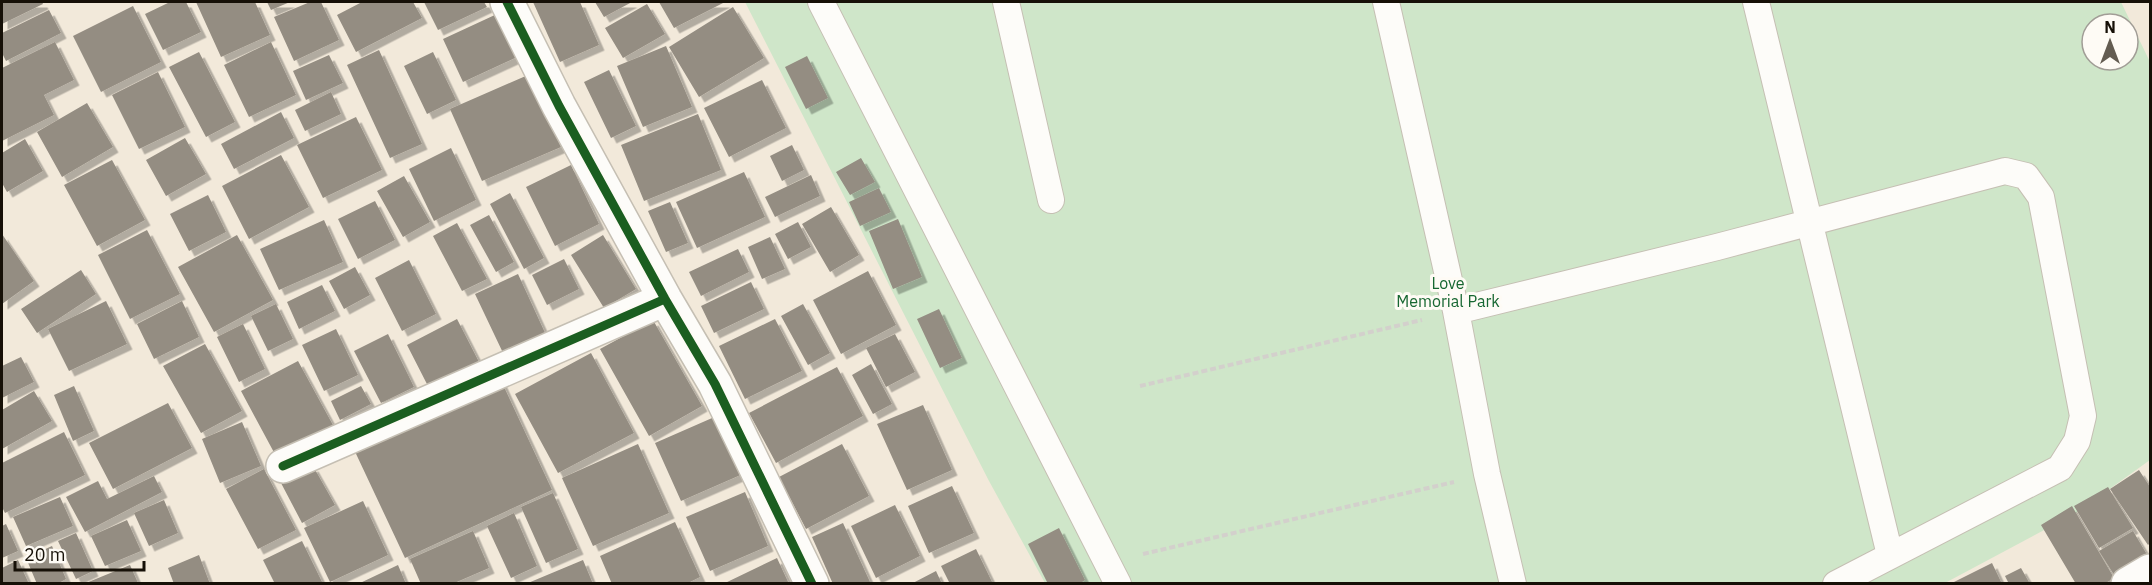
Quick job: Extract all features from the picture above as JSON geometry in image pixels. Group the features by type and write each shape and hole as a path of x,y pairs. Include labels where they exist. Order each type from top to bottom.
{"street":[{"path":"507,2 559,106 664,299 715,384 812,584"},
{"path":"284,466 664,299"},
{"path":"2128,584 2151,571"}],"lane":[{"path":"821,2 1113,573"},
{"path":"1006,2 1051,200"},
{"path":"1386,2 1456,311 1487,474 1513,584"},
{"path":"1756,2 1890,555"},
{"path":"1456,311 2005,171 2026,176 2041,197 2083,416 2077,441 2060,468 1836,584"}],"path":[{"path":"1140,386 1456,311"},
{"path":"1113,573 1487,474"}],"green space":[{"name":"Love Memorial Park","path":"745,2 2121,2 2126,12 2080,12 2080,72 2140,72 2140,41 2150,62 2150,460 2076,513 1945,583 1045,583 989,481"}],"building":[{"path":"2,2 42,2 43,4 2,24"},
{"path":"170,2 186,2 201,32 163,50 145,14"},
{"path":"196,2 255,2 270,35 221,57"},
{"path":"267,2 290,2 271,10"},
{"path":"310,2 321,2 339,40 294,61 274,17"},
{"path":"362,2 413,2 422,18 356,52 337,15"},
{"path":"424,2 484,2 487,7 438,30"},
{"path":"533,2 580,2 599,45 560,62"},
{"path":"595,2 632,2 604,17"},
{"path":"659,2 725,2 674,28"},
{"path":"647,4 665,34 623,58 605,28"},
{"path":"133,6 161,62 101,92 73,36"},
{"path":"733,7 764,58 699,97 669,47"},
{"path":"49,10 61,33 6,61 2,53 2,33"},
{"path":"497,14 517,57 463,82 443,39"},
{"path":"55,42 74,80 44,95 54,115 2,141 2,68"},
{"path":"271,42 296,95 249,117 224,65"},
{"path":"666,46 692,107 643,127 617,66"},
{"path":"379,50 422,144 390,158 347,65"},
{"path":"199,52 235,122 206,137 169,67"},
{"path":"433,52 456,100 427,114 404,66"},
{"path":"329,55 343,83 306,100 293,71"},
{"path":"807,56 828,98 806,109 785,67"},
{"path":"609,70 636,126 611,138 584,82"},
{"path":"158,72 185,127 139,149 112,95"},
{"path":"528,75 561,147 482,181 450,109"},
{"path":"762,80 786,128 729,157 704,108"},
{"path":"331,92 341,114 305,131 295,110"},
{"path":"87,103 113,147 62,177 37,132"},
{"path":"281,112 294,138 234,169 221,144"},
{"path":"698,114 721,170 644,201 621,145"},
{"path":"356,117 382,170 323,198 297,145"},
{"path":"185,138 206,174 166,196 146,160"},
{"path":"25,139 43,171 7,192 2,183 2,153"},
{"path":"792,145 804,170 782,181 770,156"},
{"path":"451,148 476,200 434,221 409,169"},
{"path":"281,155 309,207 249,239 222,186"},
{"path":"861,158 875,182 850,195 836,172"},
{"path":"112,160 145,220 97,246 64,185"},
{"path":"571,165 599,224 555,246 526,187"},
{"path":"744,172 765,217 697,248 676,202"},
{"path":"811,175 820,196 775,217 765,197"},
{"path":"404,176 430,222 403,237 377,191"},
{"path":"879,188 891,212 860,226 849,202"},
{"path":"510,193 544,258 524,269 490,204"},
{"path":"208,195 226,232 189,251 170,214"},
{"path":"375,201 395,240 358,259 338,219"},
{"path":"670,202 688,243 666,252 648,211"},
{"path":"831,207 859,255 830,272 802,224"},
{"path":"489,215 514,262 496,272 470,225"},
{"path":"898,219 922,277 893,289 869,231"},
{"path":"324,220 343,262 279,290 260,249"},
{"path":"798,222 811,247 788,259 775,234"},
{"path":"457,223 487,279 462,291 433,236"},
{"path":"147,230 180,294 130,319 98,255"},
{"path":"2,234 34,281 2,304"},
{"path":"237,235 273,300 214,332 178,267"},
{"path":"603,235 636,289 604,308 571,255"},
{"path":"770,237 785,269 762,279 748,247"},
{"path":"738,249 749,272 701,296 689,272"},
{"path":"564,259 579,289 547,305 532,275"},
{"path":"409,260 436,314 402,331 375,278"},
{"path":"355,267 370,295 344,309 329,281"},
{"path":"81,270 96,294 37,333 21,309"},
{"path":"868,271 896,325 841,354 813,300"},
{"path":"518,274 546,335 504,355 475,294"},
{"path":"751,282 764,309 714,333 701,306"},
{"path":"322,285 335,311 299,329 287,302"},
{"path":"106,301 127,344 69,371 48,329"},
{"path":"182,301 199,337 154,359 137,324"},
{"path":"276,304 293,339 268,351 251,316"},
{"path":"803,304 830,353 808,365 781,316"},
{"path":"939,309 962,358 940,368 917,319"},
{"path":"457,319 479,362 429,388 407,345"},
{"path":"775,319 802,371 745,399 719,346"},
{"path":"653,320 702,406 649,436 600,349"},
{"path":"243,324 265,369 239,382 217,337"},
{"path":"336,329 358,375 324,391 302,345"},
{"path":"388,334 414,387 381,403 354,351"},
{"path":"895,334 915,372 886,387 866,348"},
{"path":"205,344 242,411 201,433 163,366"},
{"path":"591,353 634,433 558,473 515,394"},
{"path":"21,357 34,382 2,398 2,366"},
{"path":"298,361 334,427 277,458 241,391"},
{"path":"871,364 892,404 873,414 852,375"},
{"path":"837,367 863,416 776,463 749,413"},
{"path":"498,374 552,490 405,558 350,441"},
{"path":"74,386 94,431 73,441 54,395"},
{"path":"361,386 371,404 340,420 331,401"},
{"path":"34,391 52,421 2,449 2,410"},
{"path":"168,403 192,448 113,489 89,443"},
{"path":"923,405 952,470 907,490 877,424"},
{"path":"719,415 745,473 681,501 655,443"},
{"path":"242,422 261,466 220,483 202,439"},
{"path":"64,432 85,475 5,513 2,507 2,463"},
{"path":"638,444 669,513 593,546 562,478"},
{"path":"842,444 869,496 806,529 779,477"},
{"path":"313,466 335,505 302,523 281,483"},
{"path":"264,469 296,530 258,549 226,489"},
{"path":"2139,470 2150,487 2150,543 2148,545 2110,489"},
{"path":"154,476 162,492 85,532 66,497 98,481 107,499"},
{"path":"952,486 974,533 929,553 908,506"},
{"path":"2108,487 2133,528 2099,548 2074,506"},
{"path":"745,492 768,546 710,571 686,517"},
{"path":"553,493 578,549 546,563 521,507"},
{"path":"60,497 73,526 26,546 13,517"},
{"path":"164,500 178,533 149,546 134,513"},
{"path":"363,501 388,555 330,582 304,528"},
{"path":"895,505 920,556 876,578 851,526"},
{"path":"2072,506 2114,578 2104,584 2076,584 2041,525"},
{"path":"514,513 537,566 511,578 487,526"},
{"path":"127,520 141,551 105,566 91,536"},
{"path":"675,522 700,577 686,584 612,584 600,556"},
{"path":"843,523 870,582 866,584 833,584 812,537"},
{"path":"6,524 18,551 2,558 2,526"},
{"path":"1059,528 1085,580 1079,584 1048,584 1028,544"},
{"path":"473,531 489,568 452,584 421,584 410,559"},
{"path":"2133,531 2149,558 2116,578 2099,551"},
{"path":"76,533 93,571 76,579 58,541"},
{"path":"302,541 323,584 275,584 263,560"},
{"path":"52,546 66,579 57,584 37,584 26,558"},
{"path":"976,549 993,584 950,584 941,566"},
{"path":"199,555 210,584 174,584 168,568"},
{"path":"777,558 789,584 723,584"},
{"path":"18,560 29,584 2,584 2,568"},
{"path":"583,560 593,584 528,584 528,583"},
{"path":"1992,563 2002,584 1950,584"},
{"path":"130,565 138,583 86,583"},
{"path":"398,565 406,584 358,584"},
{"path":"2021,568 2030,584 2009,584 2005,576"},
{"path":"936,571 942,584 911,584"}],"cycle path":[{"path":"507,2 559,106 665,299 715,384 812,584"},
{"path":"283,466 665,299"}]}
